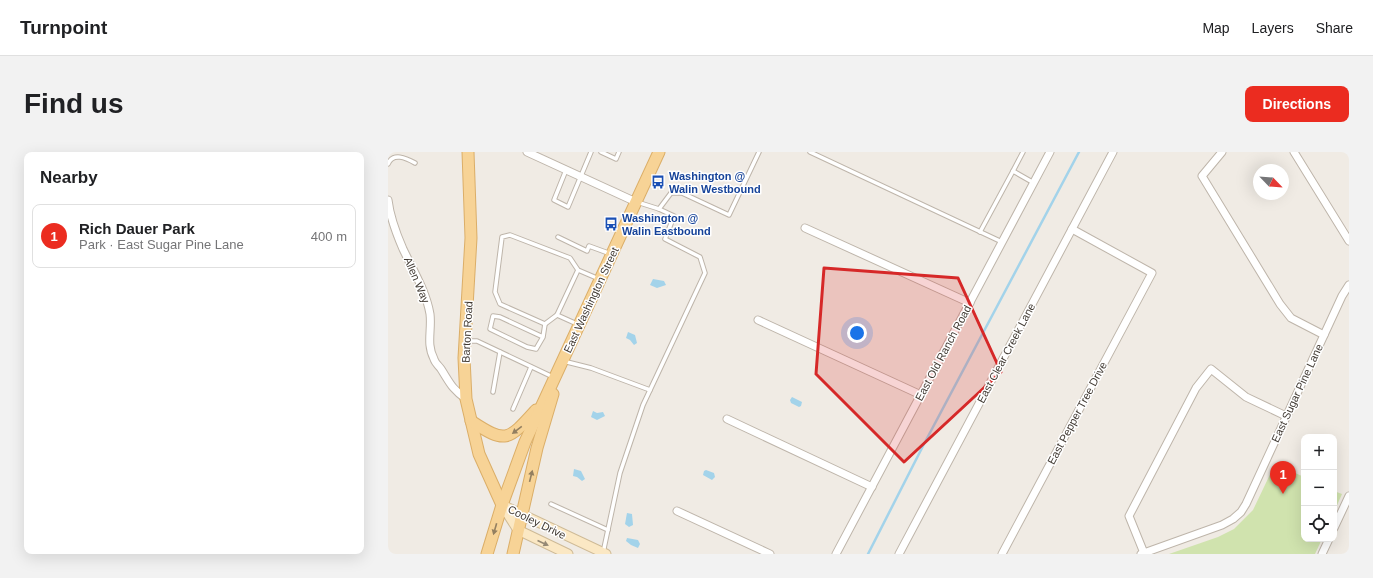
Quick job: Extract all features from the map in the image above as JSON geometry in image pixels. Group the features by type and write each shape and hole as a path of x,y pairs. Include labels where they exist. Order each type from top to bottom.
{"main road":[{"name":"Barton Road","path":"468,152 471,238 464,358 466,399 479,454 502,505"},
{"name":"East Washington Street","path":"488,554 502,505 525,442 659,152"},
{"name":"East Washington Street","path":"513,554 537,448 562,361"},
{"path":"470,421 494,435 506,436 520,428 543,402"}],"street":[{"path":"528,152 636,202"},
{"name":"East Old Ranch Road","path":"836,554 1050,152"},
{"name":"East Clear Creek Lane","path":"899,554 1113,152"},
{"path":"1222,152 1202,176 1280,304 1291,318 1324,335"},
{"path":"1294,152 1349,241"},
{"name":"Allen Way","path":"388,199 390,215 395,230 403,250 419,280 429,311 430,350 434,360 455,391 466,399"},
{"path":"805,228 970,303"},
{"name":"East Pepper Tree Drive","path":"1002,554 1152,273 1072,229"},
{"name":"East Sugar Pine Lane","path":"1143,554 1222,525 1233,519 1241,512 1342,296 1349,285"},
{"path":"758,320 921,395"},
{"path":"1143,554 1129,516 1196,388 1211,369 1246,397 1286,416"},
{"path":"727,420 872,487"},
{"path":"1337,522 1349,496"},
{"name":"Cooley Drive","path":"502,505 605,553"},
{"name":"Cooley Drive","path":"502,505 518,530 568,554"},
{"path":"677,511 770,554"},
{"path":"1322,554 1328,542"}],"lane":[{"path":"566,169 554,200 568,207 591,152"},
{"path":"601,152 616,158 619,152"},
{"path":"659,208 671,193 676,192 682,193 729,214 759,152"},
{"path":"810,152 1002,242"},
{"path":"980,232 1023,152"},
{"path":"388,164 394,157 405,158 415,163"},
{"path":"1012,171 1034,182"},
{"path":"605,553 608,530 620,473 643,405 705,273 700,258 665,239 674,216 659,208 636,202"},
{"path":"544,324 500,304 495,292 502,237 510,235 570,258 578,270 600,280"},
{"path":"558,237 587,251 589,246 612,255"},
{"path":"544,324 557,315 578,270"},
{"path":"557,315 579,325"},
{"path":"544,324 544,337 536,349 490,329 493,316 500,317 544,337"},
{"path":"465,341 477,341 554,378"},
{"path":"493,392 500,352"},
{"path":"562,361 591,368 650,390"},
{"path":"513,409 532,367"},
{"path":"551,504 608,530"}],"highlighted area":[{"path":"824,268 958,278 1001,372 904,462 816,374"}],"green space":[{"path":"1275,464 1301,476 1301,542 1321,542 1315,554 1169,554 1218,537 1234,529 1253,510"},
{"path":"1337,492 1342,494 1337,505"}],"water":[{"path":"653,279 664,281 666,285 657,288 650,285"},
{"path":"628,332 635,335 637,343 634,345 626,338"},
{"path":"792,397 802,402 801,406 799,407 791,403 790,400"},
{"path":"593,411 597,413 603,412 605,416 597,420 591,417"},
{"path":"574,469 581,471 585,479 582,481 573,476"},
{"path":"706,470 714,473 715,477 712,480 703,475 704,471"},
{"path":"627,513 632,514 633,525 629,527 625,524"},
{"path":"627,538 638,540 640,544 638,548 626,541"}],"waterway":[{"path":"868,554 924,444 1079,152"}],"place":[{"name":"Washington @ Walin Westbound","path":"658,182"},
{"name":"Washington @ Walin Eastbound","path":"611,224"},
{"name":"Rich Dauer Park","path":"1283,494"}]}
